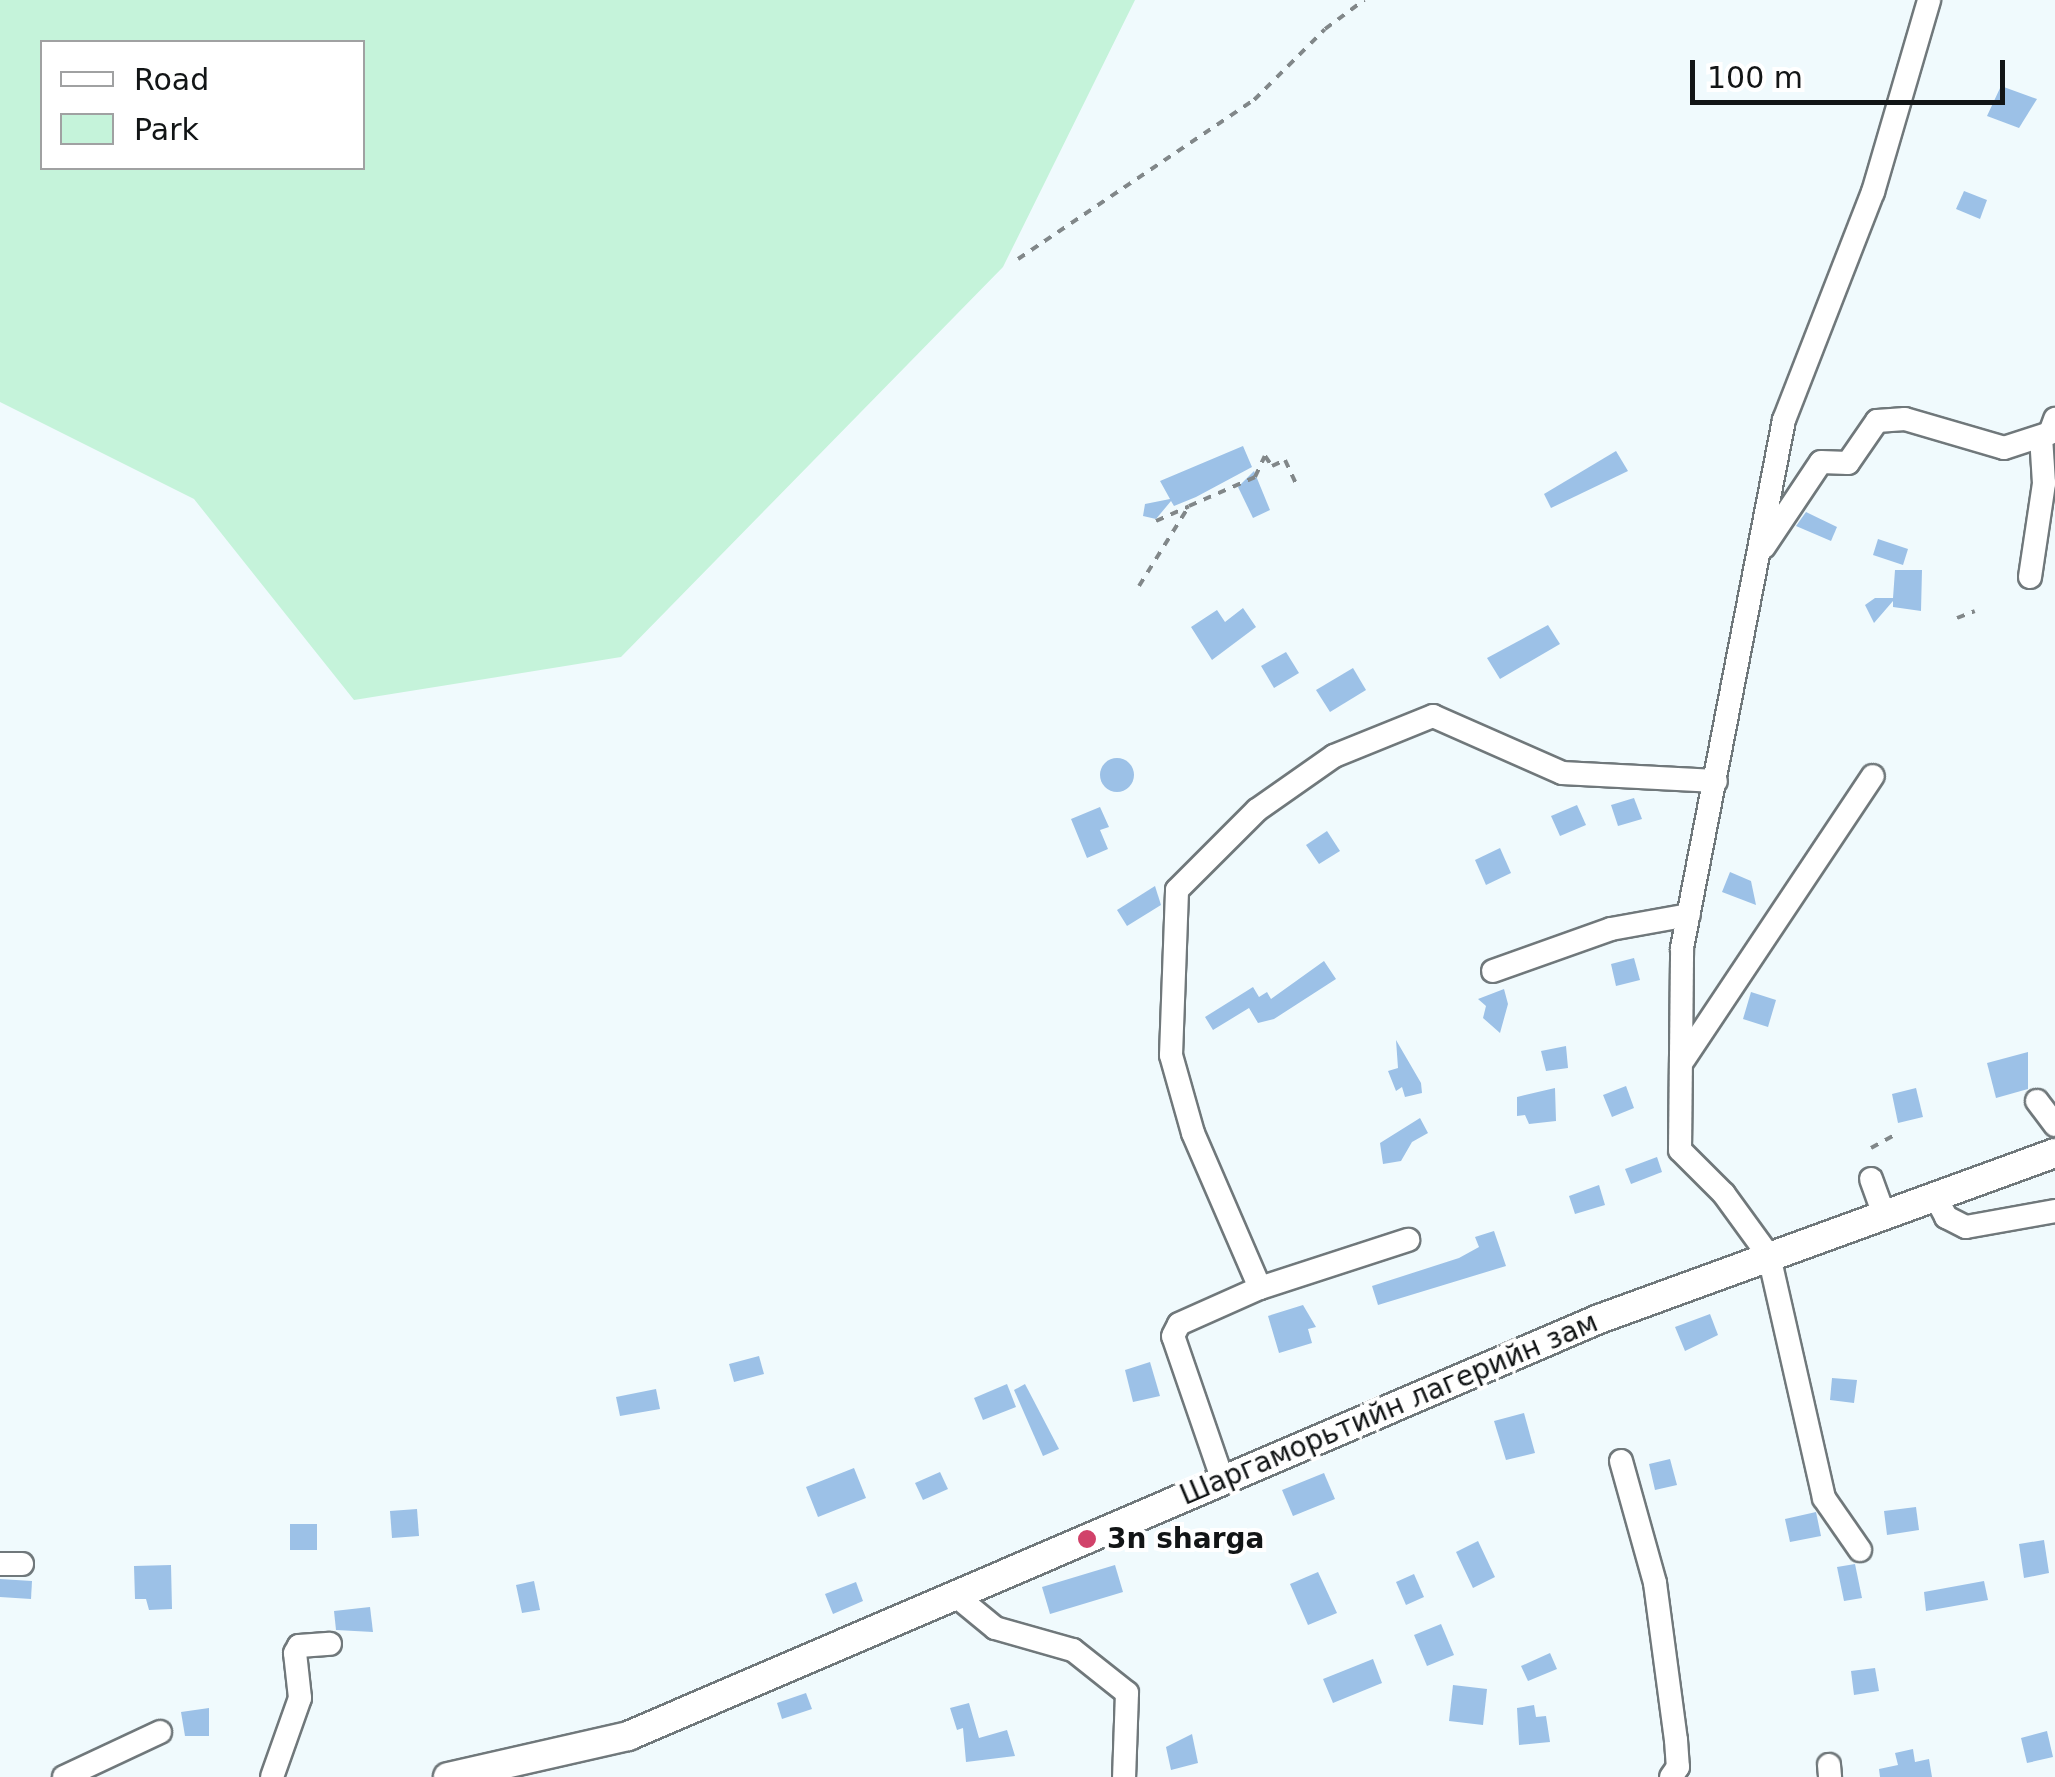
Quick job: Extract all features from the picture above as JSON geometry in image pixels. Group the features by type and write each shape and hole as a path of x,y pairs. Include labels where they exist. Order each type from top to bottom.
{"street":[{"path":"1860,1550 1824,1498 1769,1256 1724,1194 1680,1150 1684,1059 1682,948 1784,420 1873,192 1929,0"},
{"path":"1759,554 1820,462 1848,462 1877,420 1905,419 2004,448 2048,444 2030,576"},
{"path":"1260,1288 1194,1132 1171,1055 1177,890 1257,810 1334,756 1433,716 1562,773 1716,782"},
{"path":"1684,1059 1873,776"},
{"path":"1494,970 1612,929 1689,915"},
{"path":"2038,1101 2055,1125"},
{"name":"Шаргаморьтийн лагерийн зам","path":"448,1777 628,1736 1599,1319 2055,1153"},
{"path":"1871,1179 1884,1215"},
{"path":"1936,1196 1946,1217 1966,1227 2055,1211"},
{"path":"1223,1480 1173,1336 1179,1324 1260,1288 1408,1240"},
{"path":"1621,1461 1655,1583 1676,1740 1678,1767 1672,1777"},
{"path":"955,1596 995,1628 1073,1650 1127,1693 1124,1777"},
{"path":"272,1777 300,1698 295,1653 299,1646 330,1644"},
{"path":"64,1777 160,1732"}],"path":[{"path":"1018,259 1254,100 1324,29 1364,0"},
{"path":"1257,472 1265,456 1272,466"},
{"path":"1156,520 1286,460 1296,484"},
{"path":"1139,586 1189,506"},
{"path":"1957,618 1976,612"},
{"path":"1871,1148 1898,1134"}],"green space":[{"path":"0,0 1135,0 1003,267 621,657 354,700 194,499 0,402"}],"building":[{"path":"2001,86 2037,99 2019,128 1987,116"},
{"path":"1964,191 1987,200 1980,219 1956,209"},
{"path":"1243,446 1252,467 1196,497 1174,506 1171,501 1156,519 1143,516 1145,504 1170,499 1160,481"},
{"path":"1616,451 1628,471 1551,508 1544,494"},
{"path":"1254,471 1270,510 1253,518 1238,487"},
{"path":"1806,512 1837,527 1831,541 1796,526"},
{"path":"1878,539 1908,549 1903,565 1873,555"},
{"path":"1895,570 1922,570 1921,611 1893,607 1893,601 1874,623 1865,605 1875,598 1893,598"},
{"path":"1243,608 1256,627 1212,660 1191,627 1217,610 1225,622"},
{"path":"1548,625 1560,644 1500,679 1487,658"},
{"path":"1286,652 1299,673 1274,688 1261,666"},
{"path":"1353,668 1366,690 1330,712 1316,690"},
{"path":"1117,758 1129,763 1134,775 1129,787 1117,792 1105,787 1100,775 1105,763"},
{"path":"1634,798 1642,819 1618,826 1611,805"},
{"path":"1577,805 1586,825 1560,836 1551,816"},
{"path":"1100,807 1109,827 1100,830 1108,849 1087,858 1071,819"},
{"path":"1327,831 1340,851 1319,864 1306,845"},
{"path":"1500,848 1511,873 1486,885 1475,860"},
{"path":"1730,872 1751,881 1756,905 1722,892"},
{"path":"1155,886 1161,905 1127,926 1117,910"},
{"path":"1634,958 1640,980 1616,986 1611,964"},
{"path":"1324,961 1336,979 1274,1019 1258,1023 1249,1008 1213,1030 1205,1017 1253,987 1259,997 1267,992 1271,999"},
{"path":"1504,989 1508,1004 1500,1033 1483,1018 1486,1006 1478,999"},
{"path":"1751,992 1776,1000 1768,1027 1743,1019"},
{"path":"1396,1040 1421,1083 1422,1093 1405,1097 1402,1087 1396,1091 1388,1071 1398,1068"},
{"path":"1566,1046 1568,1068 1546,1071 1541,1051"},
{"path":"2028,1052 2028,1089 1996,1098 1987,1063"},
{"path":"1626,1086 1634,1108 1612,1117 1603,1095"},
{"path":"1555,1088 1556,1121 1529,1124 1525,1115 1517,1116 1517,1097"},
{"path":"1916,1088 1923,1117 1898,1123 1892,1094"},
{"path":"1420,1118 1428,1133 1412,1142 1401,1161 1383,1164 1380,1143"},
{"path":"1657,1157 1662,1172 1631,1184 1625,1169"},
{"path":"1599,1185 1605,1205 1575,1214 1569,1196"},
{"path":"1494,1231 1506,1266 1378,1305 1372,1286 1459,1258 1479,1247 1475,1237"},
{"path":"1303,1305 1316,1327 1308,1329 1312,1343 1279,1353 1268,1316"},
{"path":"1710,1314 1718,1335 1685,1351 1675,1327"},
{"path":"759,1356 764,1374 734,1382 729,1364"},
{"path":"1150,1362 1160,1396 1133,1402 1125,1370"},
{"path":"1832,1378 1857,1380 1854,1403 1830,1400"},
{"path":"1007,1384 1016,1407 983,1420 974,1398"},
{"path":"1025,1384 1059,1449 1043,1456 1014,1390"},
{"path":"656,1389 660,1409 620,1416 616,1397"},
{"path":"1524,1413 1535,1453 1506,1460 1494,1421"},
{"path":"1670,1459 1677,1485 1655,1490 1649,1464"},
{"path":"854,1468 866,1498 818,1517 806,1487"},
{"path":"940,1472 948,1489 923,1500 915,1483"},
{"path":"1324,1473 1335,1499 1293,1516 1282,1490"},
{"path":"1916,1507 1919,1530 1887,1535 1884,1511"},
{"path":"417,1509 419,1536 392,1538 390,1511"},
{"path":"1816,1512 1821,1536 1790,1542 1785,1519"},
{"path":"290,1524 317,1524 317,1550 290,1550"},
{"path":"2044,1540 2049,1573 2024,1578 2019,1544"},
{"path":"1478,1541 1495,1577 1473,1588 1456,1552"},
{"path":"1855,1564 1862,1598 1844,1601 1837,1567"},
{"path":"171,1565 172,1609 149,1610 146,1599 135,1599 134,1566"},
{"path":"1115,1565 1123,1592 1050,1614 1042,1587"},
{"path":"1318,1572 1337,1613 1308,1625 1290,1584"},
{"path":"1414,1574 1424,1597 1406,1605 1396,1582"},
{"path":"0,1579 32,1581 31,1599 0,1597"},
{"path":"534,1581 540,1610 522,1613 516,1585"},
{"path":"1984,1581 1988,1600 1926,1611 1924,1592"},
{"path":"856,1582 863,1601 833,1614 825,1594"},
{"path":"370,1607 373,1632 336,1630 334,1611"},
{"path":"1441,1624 1454,1655 1427,1666 1414,1635"},
{"path":"1550,1653 1557,1669 1528,1681 1521,1666"},
{"path":"1373,1659 1382,1683 1333,1703 1323,1679"},
{"path":"1875,1668 1879,1691 1854,1695 1851,1671"},
{"path":"1453,1685 1487,1689 1483,1725 1449,1721"},
{"path":"806,1693 812,1709 782,1719 777,1703"},
{"path":"969,1703 979,1738 1007,1730 1015,1756 966,1762 963,1728 957,1730 950,1708"},
{"path":"1534,1705 1536,1717 1546,1716 1550,1742 1519,1745 1517,1708"},
{"path":"209,1708 209,1736 185,1736 181,1712"},
{"path":"2047,1731 2053,1757 2027,1763 2021,1738"},
{"path":"1192,1734 1198,1763 1171,1770 1166,1747"},
{"path":"1913,1749 1915,1762 1929,1759 1932,1777 1880,1777 1879,1769 1898,1765 1895,1753"}],"place":[{"name":"3n sharga","path":"1087,1539"}]}
